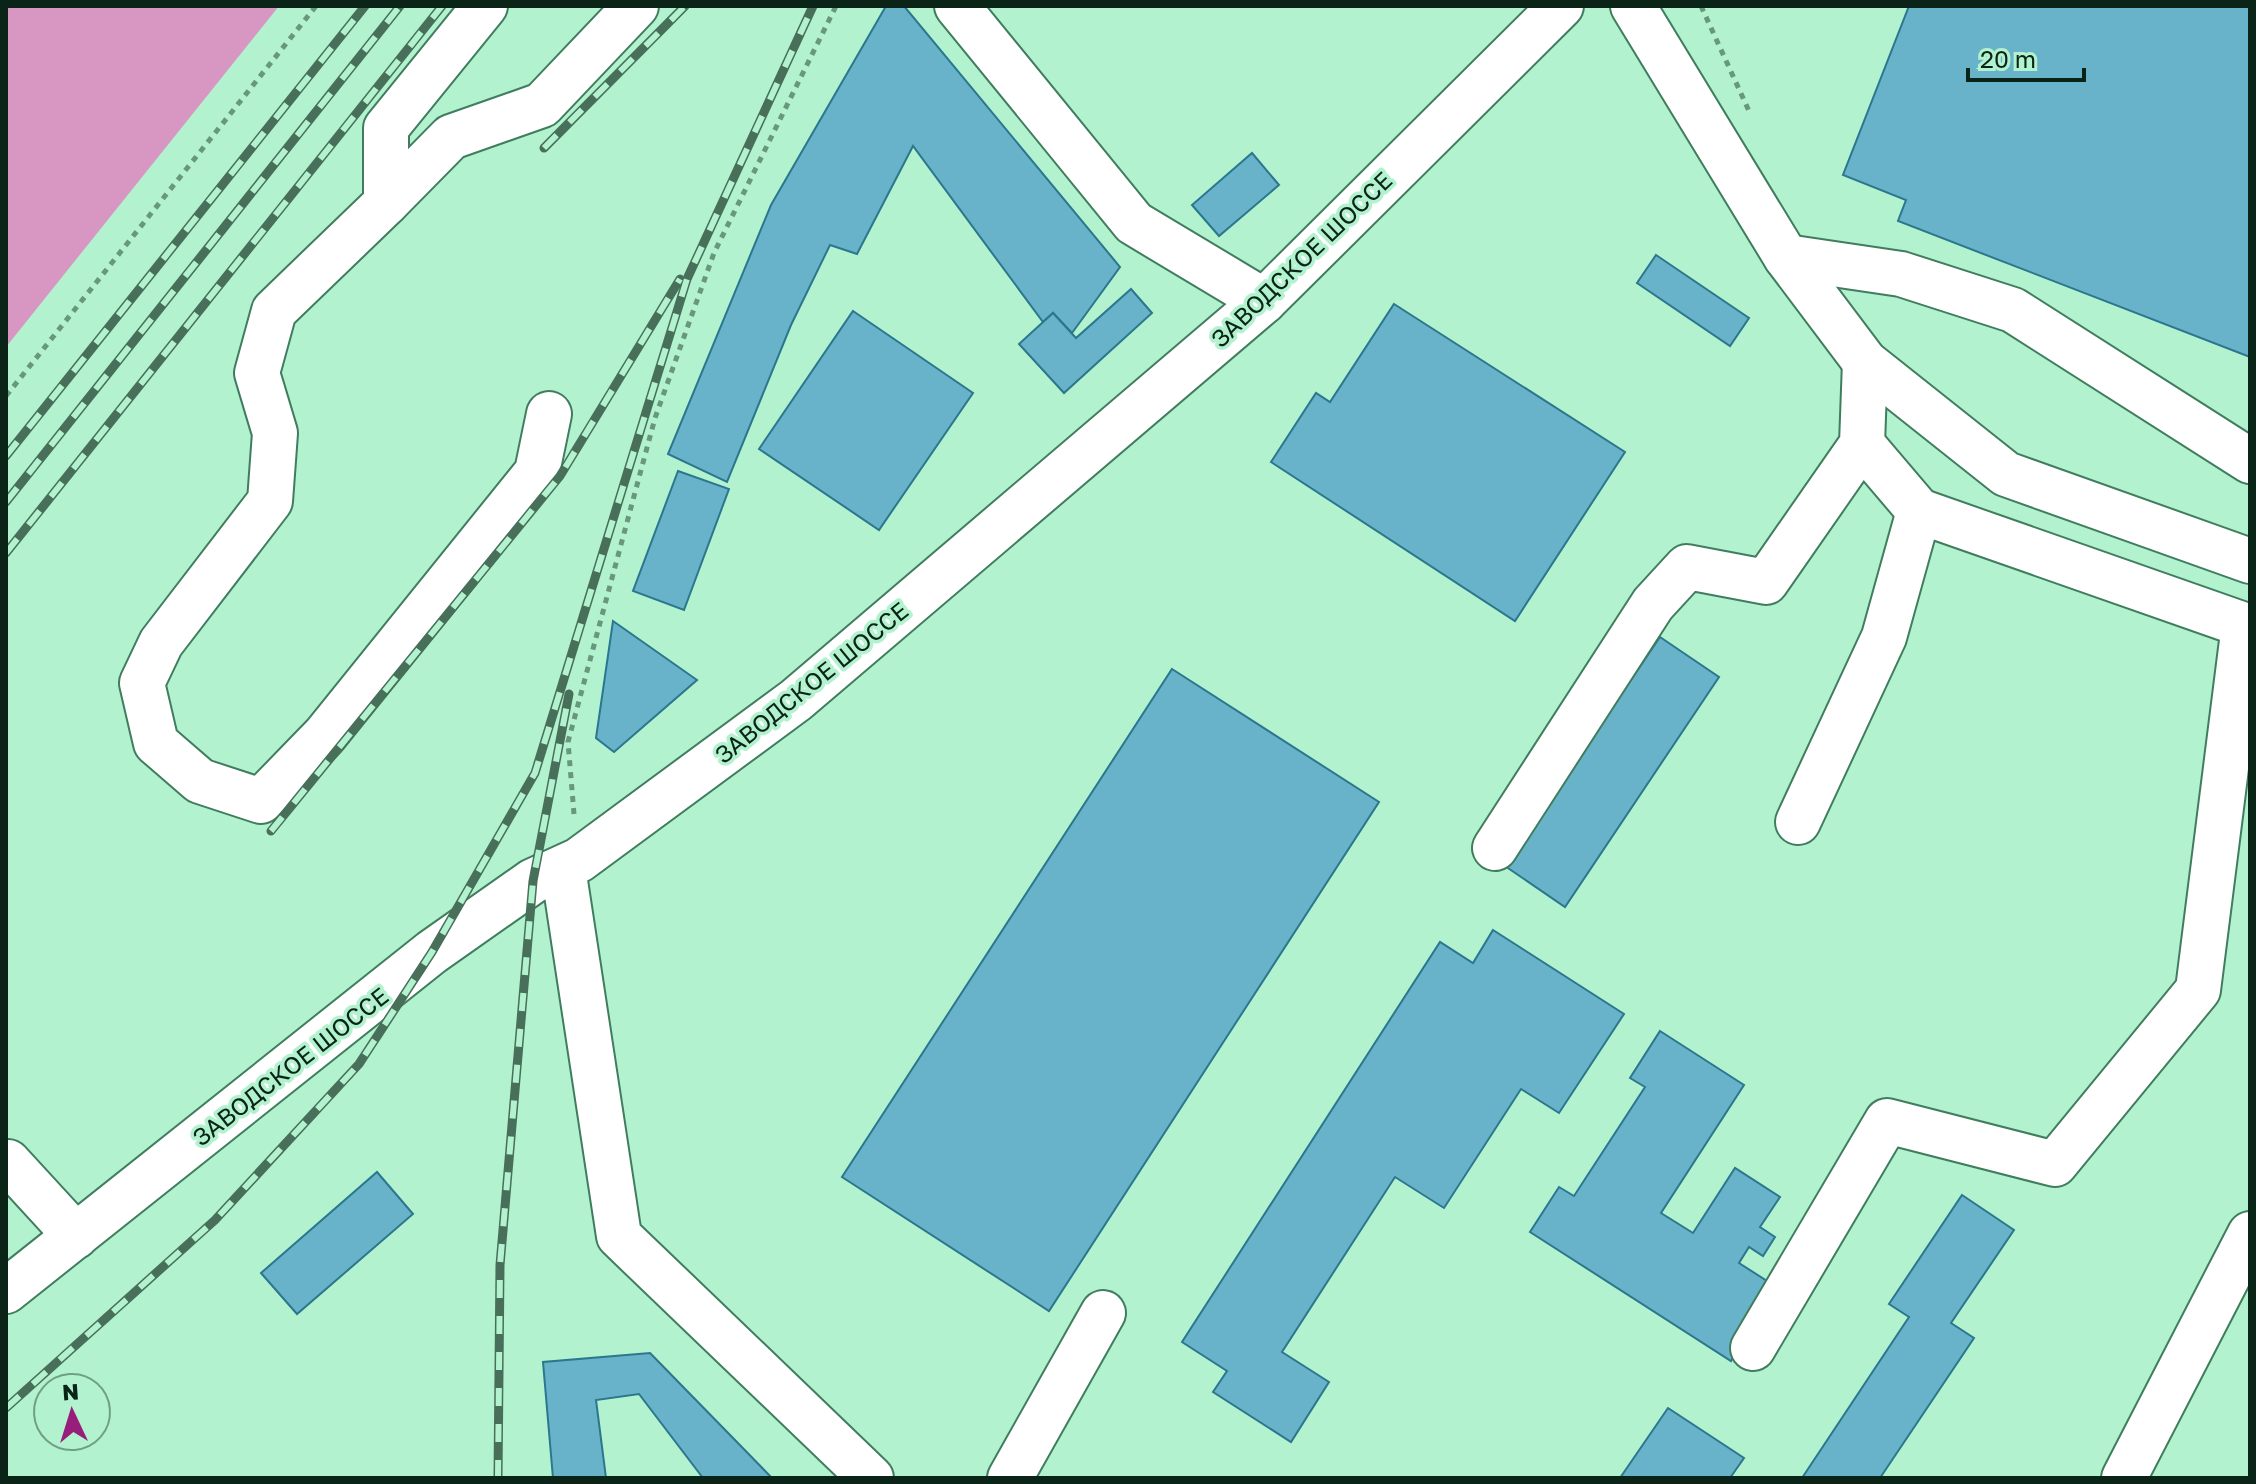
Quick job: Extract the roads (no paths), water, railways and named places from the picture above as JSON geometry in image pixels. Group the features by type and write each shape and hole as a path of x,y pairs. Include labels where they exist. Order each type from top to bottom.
{"main road":[{"path":"386,203 386,128 485,6"},
{"path":"549,414 537,472 325,735 261,801 200,781 156,743 142,683 161,643 270,501 275,433 257,373 274,311 451,137 542,105 636,6"},
{"path":"957,6 1134,223 1264,301"},
{"name":"ЗАВОДСКОЕ ШОССЕ","path":"6,1291 432,952 533,881 571,864 796,700 1264,301 1561,6"},
{"path":"1633,6 1786,257 1865,362 2006,474 2250,561"},
{"path":"1786,257 1901,274 2013,310 2250,461"},
{"path":"1495,848 1653,604 1687,567 1766,582 1862,444 1865,362"},
{"path":"1753,1348 1887,1121 2055,1164 2198,990 2247,626 1919,511 1862,444"},
{"path":"1798,822 1884,637 1919,511"},
{"path":"571,864 619,1236 871,1478"},
{"path":"8,1162 76,1236"},
{"path":"2124,1478 2250,1234"},
{"path":"1010,1478 1103,1313"}],"railway":[{"path":"6,456 365,6"},
{"path":"6,502 400,6"},
{"path":"6,553 442,6"},
{"path":"544,148 685,6"},
{"path":"6,1408 215,1220 359,1064 432,952 535,773 687,279 813,6"},
{"path":"271,831 560,476 680,279"},
{"path":"498,1478 500,1265 533,881 569,694"}]}
